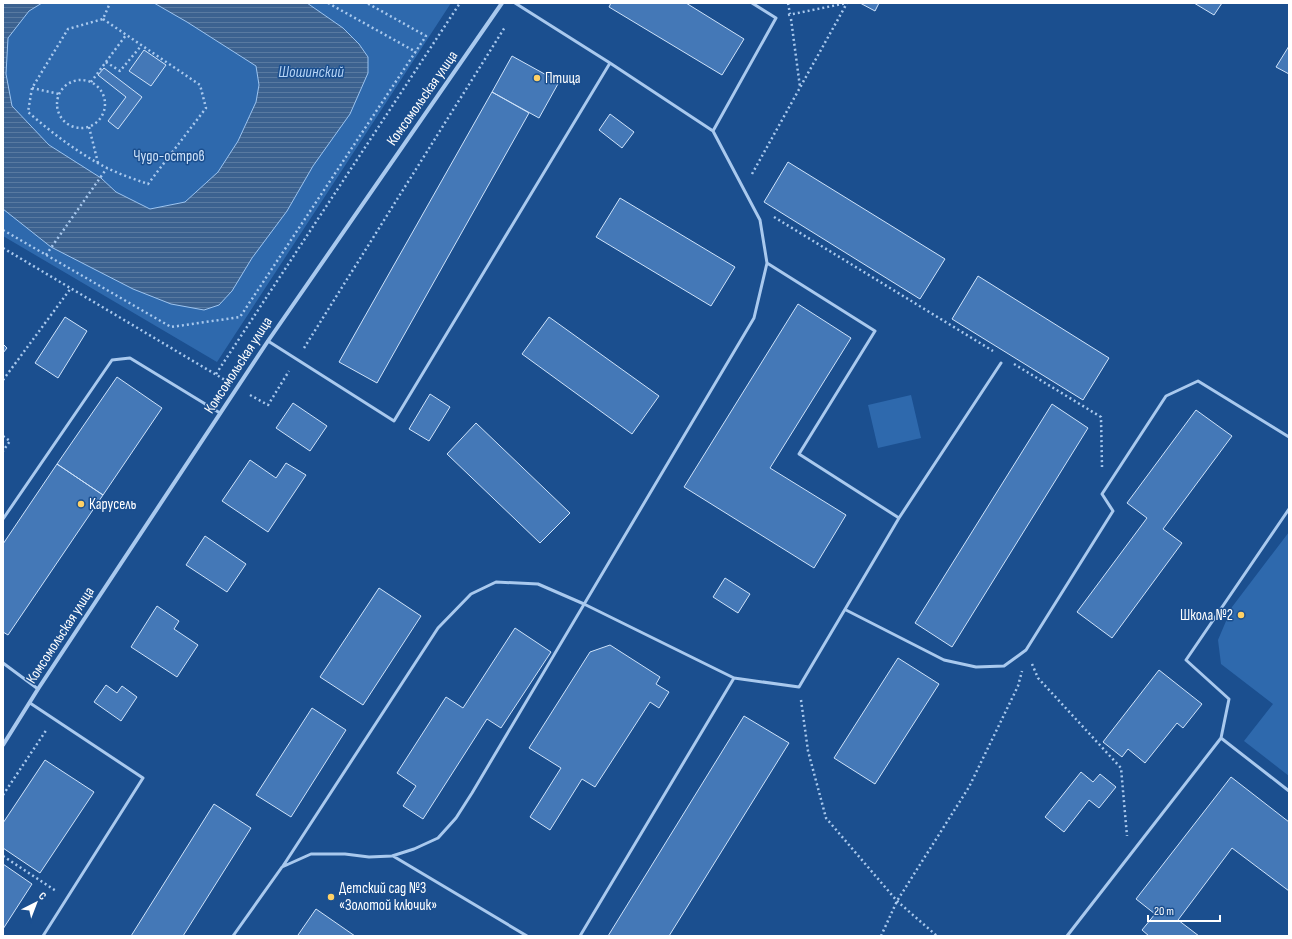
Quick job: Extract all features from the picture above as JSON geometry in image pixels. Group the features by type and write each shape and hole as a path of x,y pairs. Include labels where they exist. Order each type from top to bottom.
{"street":[{"name":"Комсомольская улица","path":"3,746 38,689 268,341 502,3"}],"lane":[{"path":"282,867 311,854 345,854 369,857 392,856 414,849 438,838 456,818 754,318 767,263 760,220 713,131 515,3"},
{"path":"713,131 776,18 752,3"},
{"path":"268,341 394,421 610,63"},
{"path":"767,263 875,331 799,454 899,518"},
{"path":"3,519 112,360 130,358 220,413"},
{"path":"233,936 282,867 438,628 471,594 496,582 538,584 584,604 734,678 799,687 846,610 899,518 1001,363"},
{"path":"846,610 944,660 976,667 1004,666 1026,650 1113,511 1102,494 1166,396 1198,381 1289,437"},
{"path":"1067,936 1221,738 1229,699 1186,660 1289,509"},
{"path":"3,663 38,689"},
{"path":"580,936 734,678"},
{"path":"30,703 143,778 42,936"},
{"path":"1221,738 1289,791"},
{"path":"392,856 527,936"}],"path":[{"path":"103,19 110,3"},
{"path":"328,3 416,52"},
{"path":"3,230 171,327 240,317 426,36 367,3"},
{"path":"216,374 460,3"},
{"path":"788,3 800,88"},
{"path":"776,18 847,3"},
{"path":"744,189 847,3"},
{"path":"3,248 268,405 519,6"},
{"path":"103,19 200,85 206,108 148,184 107,168 81,154 28,112 32,88 68,29 103,19"},
{"path":"91,82 126,35"},
{"path":"106,62 120,71 141,46"},
{"path":"83,80 91,82 103,93 105,106 102,118 89,128 81,129 72,127 64,121 59,114 57,106 59,94 64,87 71,82 83,80"},
{"path":"32,88 59,94"},
{"path":"89,128 98,163"},
{"path":"46,254 107,168"},
{"path":"751,202 993,351"},
{"path":"3,380 71,288"},
{"path":"1013,364 1101,417 1102,494"},
{"path":"3,436 10,441 3,451"},
{"path":"1026,650 1038,678 1121,768 1128,857"},
{"path":"880,936 897,901 969,787 1018,686 1026,650"},
{"path":"799,687 808,751 826,818 897,901 937,936"},
{"path":"3,795 53,719"},
{"path":"3,856 66,898"}],"green space":[{"name":"Чудо-остров","path":"3,3 451,3 217,362 3,236"},
{"path":"911,395 921,438 878,448 868,405"},
{"path":"1289,532 1289,776 1244,741 1273,704 1221,664 1218,640 1232,607"}],"water":[{"name":"Шошинский","path":"3,3 42,3 29,11 8,38 6,74 12,106 49,145 101,178 116,192 150,209 185,202 218,172 238,141 256,102 259,85 256,66 154,3 307,3 343,28 359,44 368,57 368,73 350,114 313,166 287,211 252,258 232,291 219,305 204,310 171,304 133,289 51,247 3,209"}],"building":[{"path":"611,3 686,3 744,39 722,75 609,7"},
{"path":"860,3 879,3 875,11"},
{"path":"1194,3 1222,3 1214,15"},
{"path":"1289,46 1289,74 1276,67"},
{"path":"144,50 166,65 151,86 129,71"},
{"path":"512,56 559,82 539,118 492,92"},
{"path":"104,68 142,97 118,129 108,121 126,97 98,75"},
{"path":"492,92 529,113 377,383 339,362"},
{"path":"610,114 634,132 622,148 599,130"},
{"path":"788,162 945,259 920,299 764,202"},
{"path":"620,198 735,267 711,306 596,237"},
{"path":"978,276 1109,358 1083,400 952,319"},
{"path":"798,304 851,338 770,468 846,515 814,568 684,487"},
{"path":"65,317 87,331 58,378 35,363"},
{"path":"549,317 659,396 632,434 522,354"},
{"path":"3,344 7,348 3,353"},
{"path":"117,377 162,408 103,495 57,464"},
{"path":"430,394 450,407 429,441 409,429"},
{"path":"293,403 327,426 310,451 276,428"},
{"path":"1052,404 1088,428 952,647 915,623"},
{"path":"1196,410 1232,436 1163,529 1182,543 1112,638 1077,612 1147,518 1127,503"},
{"path":"476,423 570,513 540,543 447,454"},
{"path":"250,460 276,478 286,463 306,475 268,532 222,501"},
{"path":"57,464 103,495 8,635 3,632 3,544"},
{"path":"205,536 246,564 227,592 186,565"},
{"path":"725,578 750,594 738,613 713,597"},
{"path":"379,588 421,616 363,705 320,677"},
{"path":"157,606 179,621 174,629 198,645 177,677 131,647"},
{"path":"515,628 551,652 501,728 487,719 423,819 403,806 416,786 397,773 446,697 463,708"},
{"path":"610,645 660,677 656,684 669,692 659,708 650,702 595,787 582,779 550,830 530,817 561,768 529,748 590,652"},
{"path":"898,658 939,684 875,784 834,758"},
{"path":"1159,670 1202,704 1183,728 1177,723 1145,763 1128,749 1122,757 1103,742"},
{"path":"106,685 117,693 122,686 137,697 121,721 94,702"},
{"path":"312,708 346,730 291,817 256,795"},
{"path":"744,716 789,743 669,936 608,936"},
{"path":"45,760 94,792 40,873 3,848 3,823"},
{"path":"1081,772 1093,782 1100,774 1116,787 1099,808 1089,800 1064,832 1045,817"},
{"path":"1231,777 1289,822 1289,891 1232,848 1178,920 1199,936 1149,936 1142,930 1155,914 1136,899"},
{"path":"214,804 251,828 183,936 131,936"},
{"path":"3,864 32,884 3,929"},
{"path":"316,909 355,936 298,935"}],"place":[{"name":"Птица","path":"537,78"},
{"name":"Карусель","path":"81,504"},
{"name":"Школа №2","path":"1241,615"},
{"name":"Детский сад №3 «Золотой ключик»","path":"331,897"}]}
